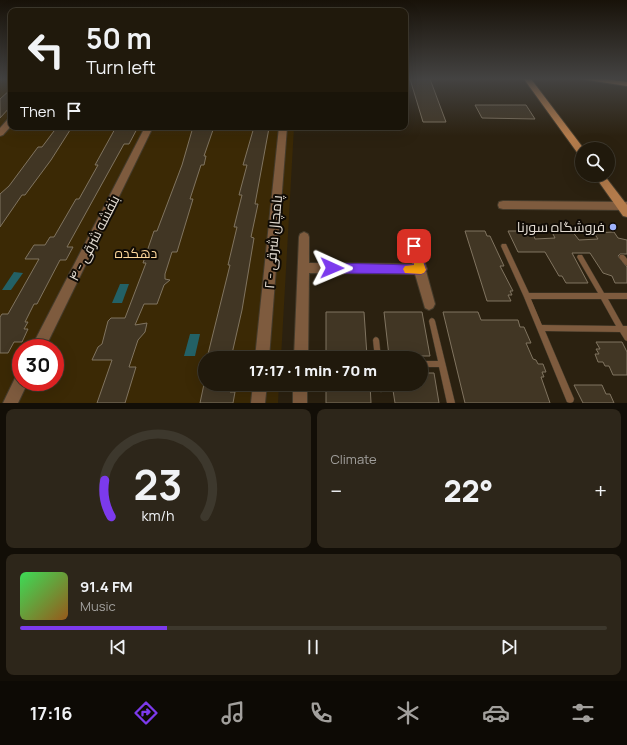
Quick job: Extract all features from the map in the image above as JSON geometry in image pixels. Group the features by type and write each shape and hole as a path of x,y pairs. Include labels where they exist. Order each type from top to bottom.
{"street":[{"path":"541,98 575,144"},
{"path":"0,133 8,124"},
{"name":"بنفشه شرقی - ۴","path":"43,339 147,130"},
{"name":"پامچال شرقی - ۲","path":"263,351 284,130"},
{"path":"605,182 625,208"},
{"path":"503,205 625,208"},
{"path":"301,351 304,237"},
{"path":"414,246 429,304"},
{"path":"303,268 421,270"},
{"path":"10,403 16,391"},
{"path":"258,403 259,391"},
{"path":"300,391 300,403"}],"lane":[{"path":"504,246 541,328 570,399"},
{"path":"580,257 602,296 624,329 627,338"},
{"path":"622,257 627,264"},
{"path":"527,296 627,296"},
{"path":"432,321 451,403"},
{"path":"541,328 624,329"},
{"path":"376,340 377,351"},
{"path":"428,364 442,364"}],"green space":[{"name":"دهکده","path":"0,98 8,98 8,130 294,130 281,351 198,351 198,391 279,391 278,403 0,403"}],"water":[{"path":"14,272 23,273 11,290 2,290"},
{"path":"120,284 129,284 122,303 112,303"},
{"path":"190,334 200,334 195,356 184,356"}],"building":[{"path":"8,98 8,109 0,118 0,99"},
{"path":"416,98 437,98 446,122 423,122"},
{"path":"475,105 526,105 535,119 482,118"},
{"path":"55,130 70,130 51,160 25,195 22,195 0,227 0,194 9,186 38,147 42,147"},
{"path":"114,130 136,130 129,144 124,144 67,247 73,247 66,260 60,260 37,304 34,304 25,322 28,322 24,329 28,329 23,339 12,339 12,346 8,353 0,353 0,317 2,314 8,314 39,259 25,259 34,245 45,245 50,237 54,237 76,199 79,199 98,165 95,165"},
{"path":"192,130 213,130 204,156 206,156 204,165 201,165 190,199 193,199 177,252 172,252 165,274 165,279 170,280 164,285 157,304 144,304 135,325 147,323 145,332 138,340 129,367 136,367 125,403 97,403 112,360 92,360 98,347 102,344 108,321 111,318 125,318 146,263 143,263 154,231 157,231 182,165"},
{"path":"253,130 269,130 255,204 258,204 251,237 254,238 242,310 233,351 209,351 230,265 228,265 237,227 234,227 242,195 239,195 247,165 243,165"},
{"path":"465,231 485,231 487,236 490,236 504,266 500,266 513,291 510,291 512,295 508,295 511,301 487,301"},
{"path":"508,231 528,231 531,236 534,236 535,239 555,238 552,232 572,231 579,240 598,239 594,233 614,232 618,238 627,240 627,254 620,254 618,256 627,267 627,283 615,283 612,276 603,273 590,253 572,253 588,283 566,283 562,276 559,276 545,252 518,252"},
{"path":"326,312 364,312 367,351 326,351"},
{"path":"384,312 422,312 430,356 428,356 428,351 388,351"},
{"path":"443,312 478,312 481,320 518,320 520,327 524,327 531,343 526,343 533,359 536,360 538,364 543,364 546,372 542,372 544,377 541,377 550,403 465,403"},
{"path":"596,342 622,342 627,352 627,375 613,375 609,366 605,366 603,362 598,362 595,354 599,354 596,349 600,349"},
{"path":"428,373 434,373 439,403 395,403 393,391 428,391"},
{"path":"574,385 602,385 606,394 610,394 614,403 583,403"},
{"path":"203,391 235,392 233,403 200,403"},
{"path":"326,391 370,391 371,403 326,403"}],"slow traffic":[{"path":"408,269 421,270 418,259"}],"place":[{"name":"فروشگاه سورنا","path":"613,227"}],"route":[{"path":"332,268 421,270 414,246"}]}
